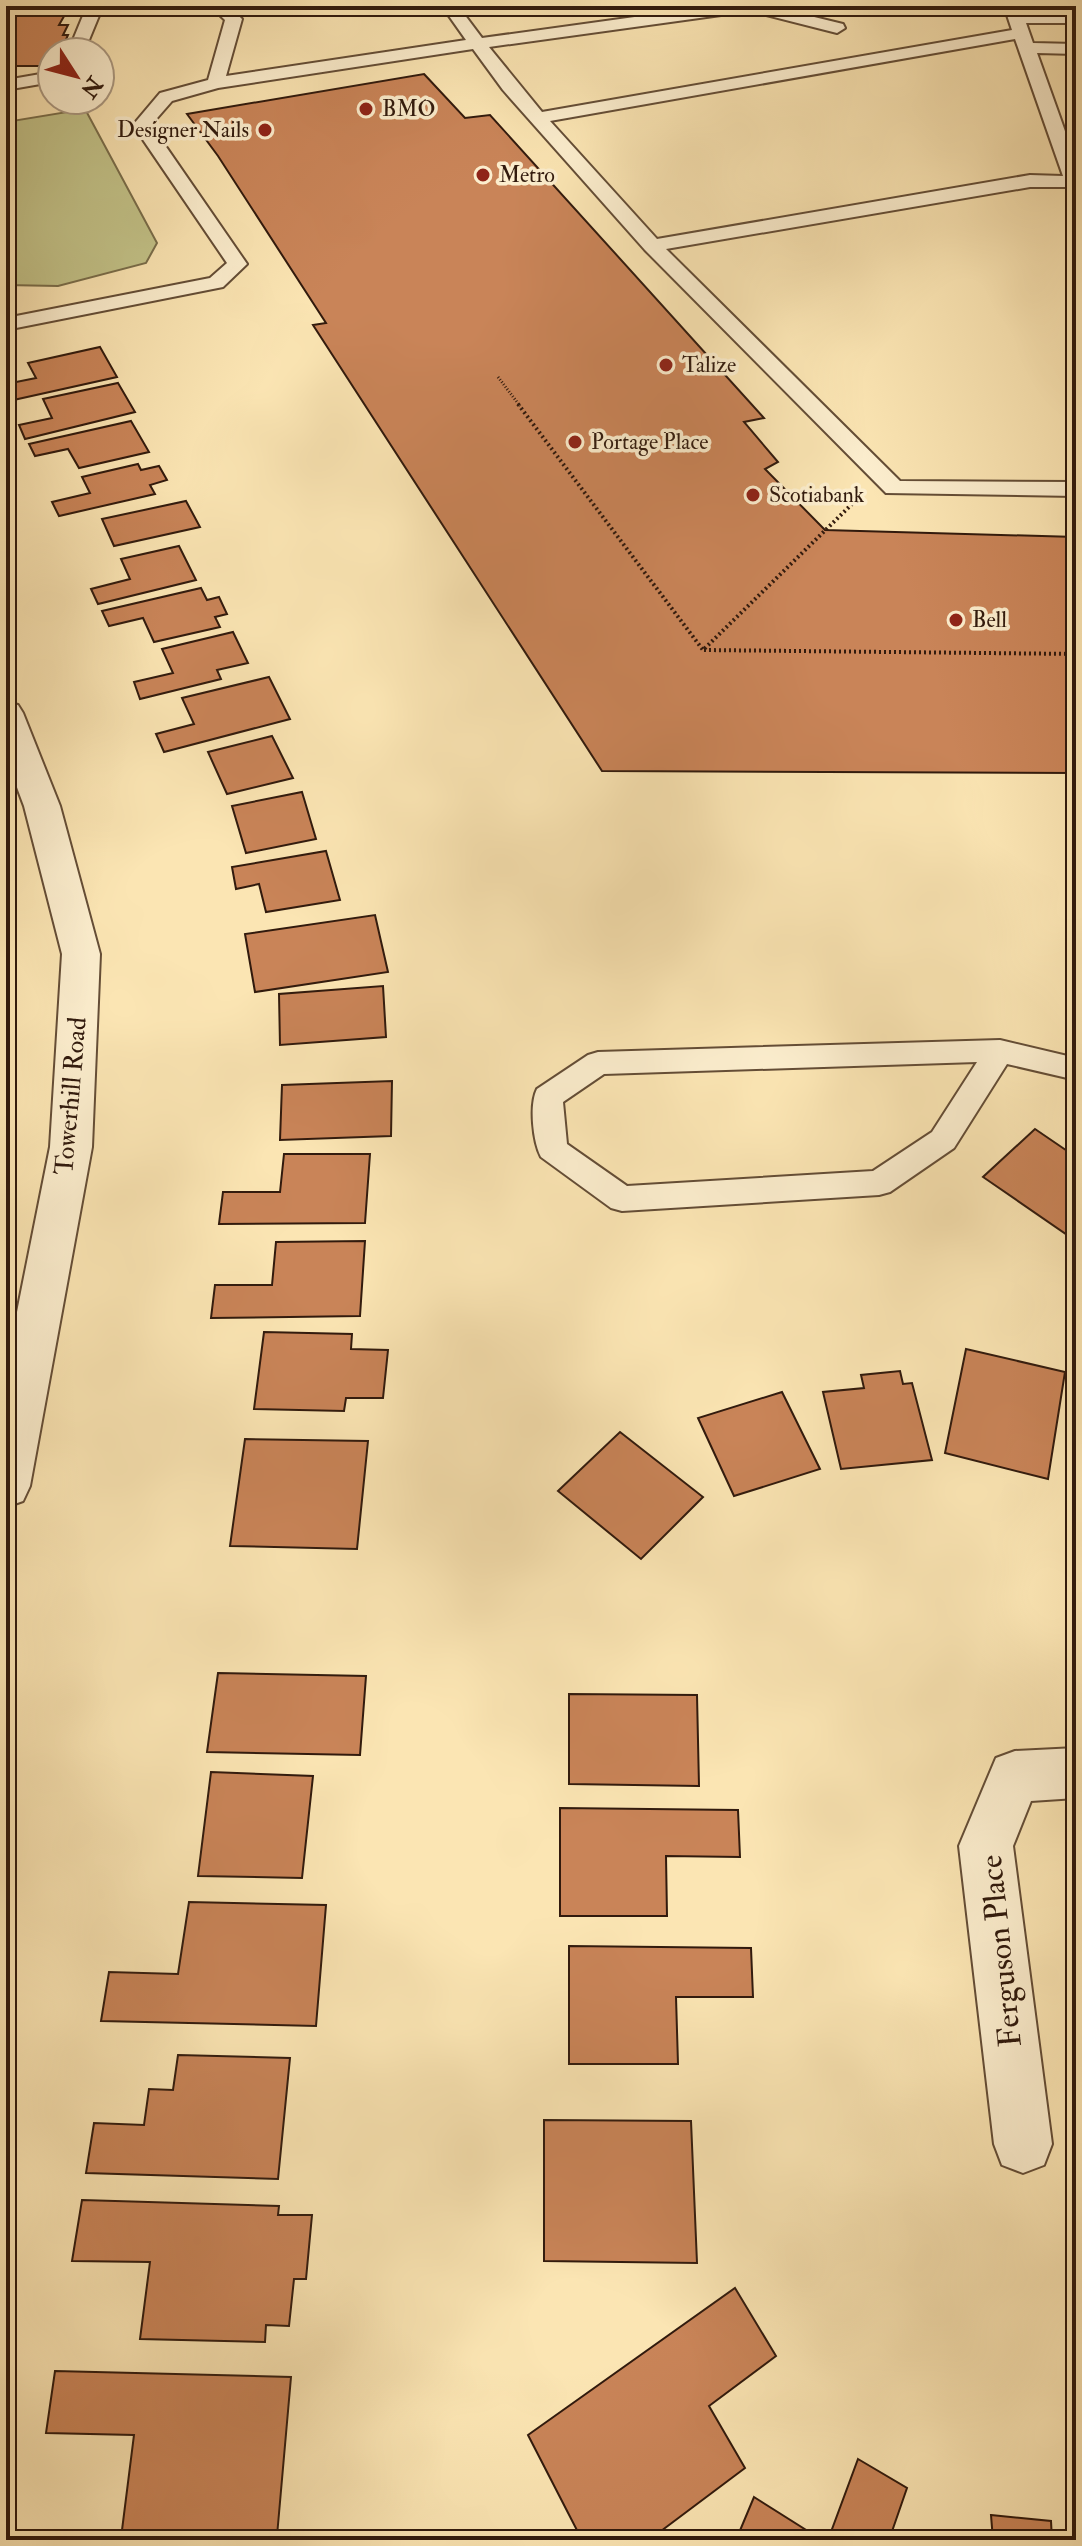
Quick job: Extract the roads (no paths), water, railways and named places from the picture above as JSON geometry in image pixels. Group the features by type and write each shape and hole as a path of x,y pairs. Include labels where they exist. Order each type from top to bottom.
{"street":[{"name":"Towerhill Road","path":"6,713 42,806 81,954 71,1147 6,1486"},
{"name":"Ferguson Place","path":"1023,2144 986,1846 1015,1776 1076,1773"}],"lane":[{"path":"83,36 95,6"},
{"path":"216,83 234,19 218,6"},
{"path":"450,6 509,86 652,246 894,488 1076,489"},
{"path":"6,324 216,283 237,264 142,125 166,97 216,83 750,6 837,28"},
{"path":"540,118 1019,26 1076,18"},
{"path":"1019,26 1076,49"},
{"path":"652,246 1030,181 1075,184 1019,26"},
{"path":"6,85 36,80"},
{"path":"6,310 59,314"},
{"path":"1000,1051 943,1140 879,1183 622,1199 552,1149 548,1097 598,1063 1000,1051 1076,1069"}],"place":[{"name":"BMO","path":"366,109"},
{"name":"Designer Nails","path":"265,130"},
{"name":"Metro","path":"483,175"},
{"name":"Talize","path":"666,365"},
{"name":"Portage Place","path":"575,442"},
{"name":"Scotiabank","path":"753,495"},
{"name":"Bell","path":"956,620"}]}
